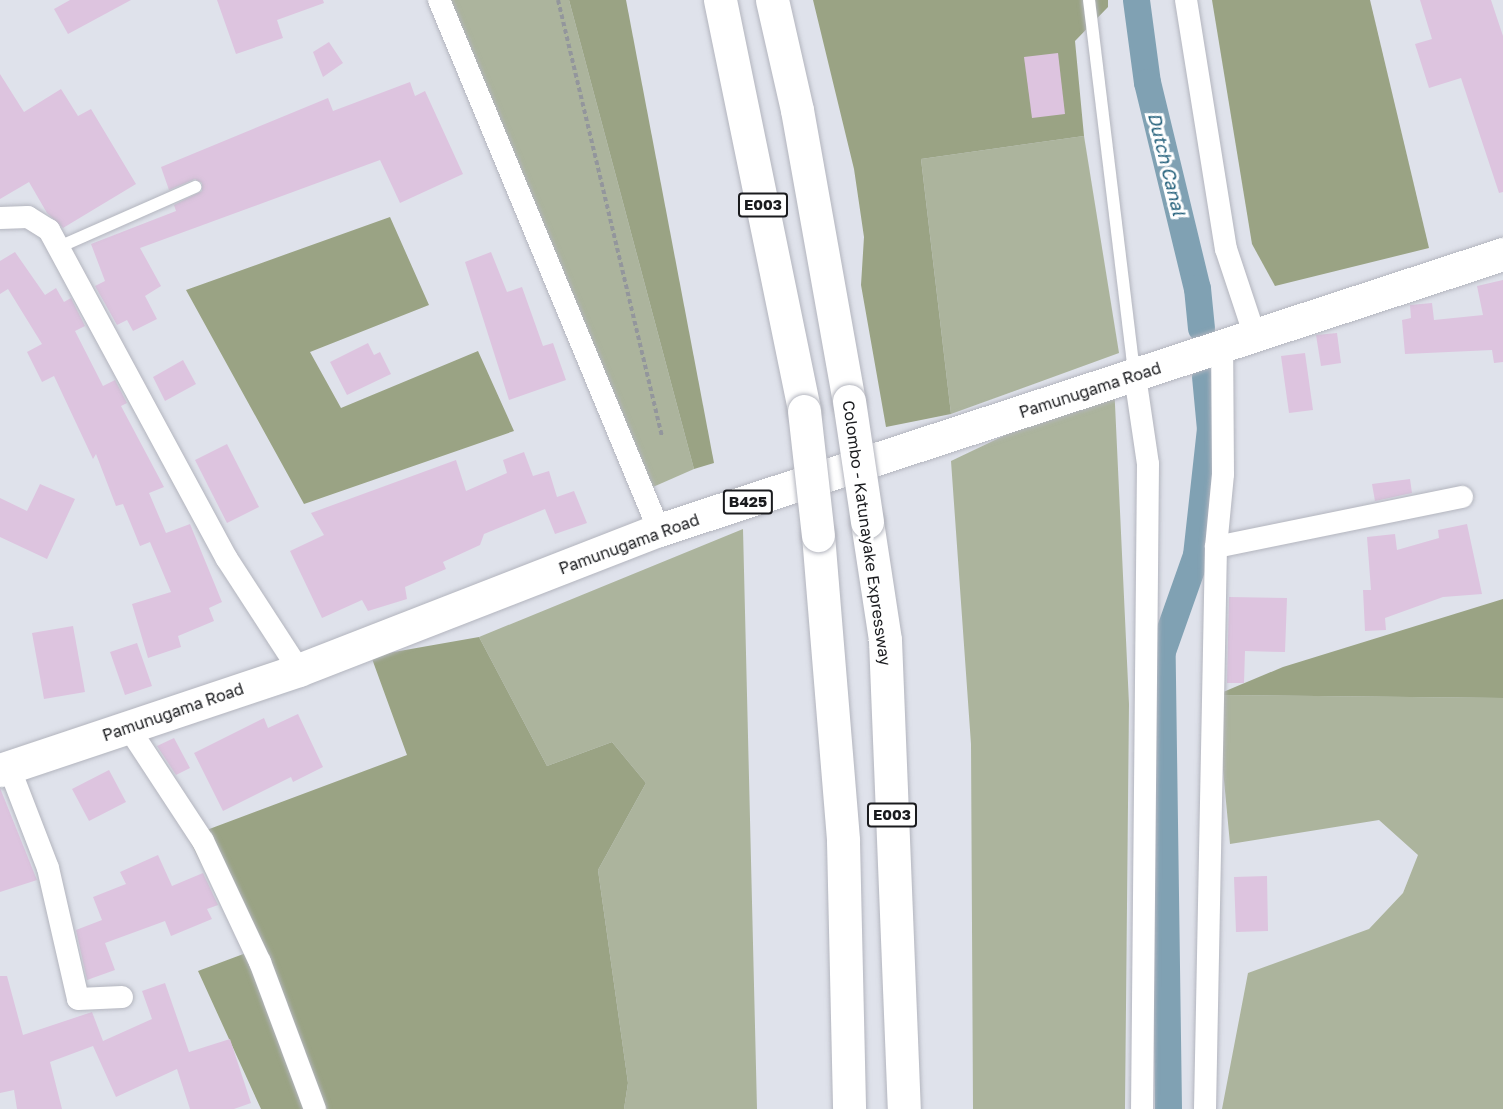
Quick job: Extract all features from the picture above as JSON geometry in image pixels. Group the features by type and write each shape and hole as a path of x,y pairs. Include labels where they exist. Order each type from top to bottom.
{"main road":[{"name":"E003","path":"720,0 804,411 818,536 843,841 849,1109"},
{"name":"Colombo - Katunayake Expressway","path":"772,0 797,110 849,401 885,640 904,1109"},
{"name":"Pamunugama Road","path":"4,769 299,670 659,530 1135,376 1254,333 1503,254"}],"street":[{"path":"439,0 659,530"},
{"path":"1186,0 1226,249 1254,333"},
{"path":"0,218 28,217 49,230 227,559 299,670"},
{"path":"1205,1109 1216,547 1223,474 1222,345"},
{"path":"1135,376 1148,464 1142,1109"},
{"path":"1216,547 1462,497"},
{"path":"128,727 203,841 260,962 315,1109"},
{"path":"4,769 48,868 78,999 122,997"}],"lane":[{"path":"1089,0 1135,376"},
{"path":"58,247 195,187"}],"path":[{"path":"558,0 662,436"}],"green space":[{"path":"447,0 569,0 694,469 653,487"},
{"path":"569,0 626,0 714,463 694,469"},
{"path":"813,0 1108,0 1108,7 1075,41 1084,136 921,159 951,414 886,427 861,285 864,237 854,169"},
{"path":"1212,0 1370,0 1429,248 1275,286 1252,244"},
{"path":"1084,136 1119,353 951,414 921,159"},
{"path":"390,217 429,305 310,352 341,408 478,351 514,431 304,504 186,290"},
{"path":"1114,383 1129,704 1125,1109 973,1109 971,744 951,461"},
{"path":"743,529 757,1109 624,1109 628,1083 598,870 646,783 612,742 547,766 479,637"},
{"path":"1503,599 1503,698 1216,695 1283,667"},
{"path":"479,637 547,766 612,742 646,783 598,870 628,1083 624,1109 261,1109 198,971 246,953 188,837 407,755 371,656"},
{"path":"1216,695 1503,698 1503,1109 1222,1109 1248,973 1369,929 1403,893 1418,855 1379,820 1230,844"}],"building":[{"path":"70,0 131,0 68,34 54,9"},
{"path":"217,0 323,0 324,3 277,20 283,38 236,54"},
{"path":"1420,0 1491,0 1503,36 1503,192 1499,193 1461,78 1429,88 1415,44 1432,39"},
{"path":"329,42 343,63 323,77 313,52"},
{"path":"1058,53 1065,114 1032,118 1024,57"},
{"path":"0,74 24,112 61,89 78,116 91,109 136,184 63,228 47,213 29,182 0,199"},
{"path":"410,82 415,96 425,91 463,174 400,203 380,160 140,248 161,286 145,296 157,319 133,331 127,320 117,325 95,286 105,281 91,244 176,211 174,205 202,191 202,183 195,179 169,190 161,167 328,98 333,111"},
{"path":"15,252 45,295 56,288 64,302 71,298 85,326 75,331 103,386 115,380 127,403 121,406 164,487 149,493 166,533 190,524 222,602 209,608 214,621 178,636 181,647 148,658 132,604 171,592 150,542 140,546 123,504 116,506 96,454 93,459 54,376 42,382 27,352 42,344 8,289 0,294 0,261"},
{"path":"491,252 507,292 522,287 543,346 553,343 566,380 509,400 465,262"},
{"path":"1503,280 1503,362 1494,363 1492,350 1405,354 1402,320 1411,318 1410,305 1432,303 1434,320 1483,315 1477,286"},
{"path":"1337,333 1341,363 1321,366 1316,335"},
{"path":"368,343 374,355 380,352 391,374 347,395 330,362"},
{"path":"1305,353 1313,410 1289,413 1281,356"},
{"path":"183,360 196,384 165,401 153,377"},
{"path":"227,444 259,507 227,523 195,460"},
{"path":"524,452 533,476 549,471 557,497 574,491 587,523 555,534 545,509 484,534 480,545 443,562 446,569 405,587 407,599 368,611 362,600 322,618 290,551 324,535 311,513 456,460 466,491 507,473 503,460"},
{"path":"1410,479 1412,493 1375,501 1372,484"},
{"path":"40,484 75,499 47,559 0,537 0,498 27,511"},
{"path":"1467,524 1482,594 1443,597 1385,618 1386,630 1365,631 1363,590 1371,590 1367,537 1395,534 1397,550 1439,538 1438,530"},
{"path":"1229,597 1287,598 1285,652 1245,651 1244,683 1227,683"},
{"path":"73,626 85,692 44,699 32,633"},
{"path":"137,643 152,686 125,695 110,652"},
{"path":"298,714 323,767 293,782 291,777 223,811 194,753 264,718 268,728"},
{"path":"174,738 190,768 176,775 157,746"},
{"path":"109,770 126,802 89,821 72,789"},
{"path":"0,788 37,880 0,892"},
{"path":"158,855 172,886 203,873 218,905 207,909 212,919 171,936 165,921 105,943 115,970 87,980 76,930 102,920 93,897 126,884 120,872"},
{"path":"1267,876 1268,931 1236,932 1234,877"},
{"path":"0,976 7,976 23,1035 92,1012 103,1041 152,1019 142,991 165,983 189,1052 230,1039 251,1103 234,1109 190,1109 177,1069 116,1097 93,1046 50,1062 62,1109 17,1109 14,1090 0,1093"}],"waterway":[{"name":"Dutch Canal","path":"1136,0 1147,82 1197,288 1201,328"},
{"path":"1168,1109 1162,651 1196,555 1210,429 1205,376"}]}
